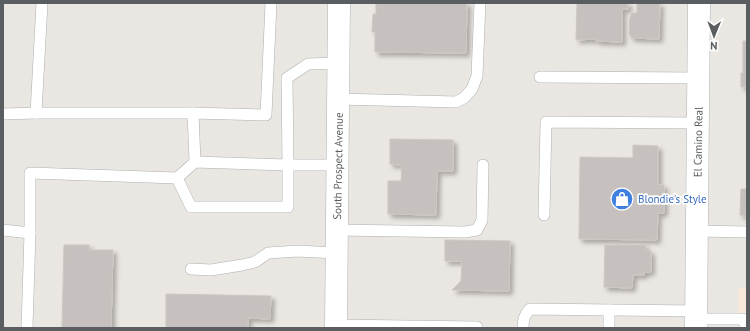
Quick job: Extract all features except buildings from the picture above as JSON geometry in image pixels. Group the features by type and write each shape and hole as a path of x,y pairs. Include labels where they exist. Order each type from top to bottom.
{"street":[{"name":"South Prospect Avenue","path":"336,327 339,3"},
{"name":"El Camino Real","path":"696,319 699,3"}],"lane":[{"path":"36,113 42,3"},
{"path":"3,114 194,113 266,115 271,3"},
{"path":"338,99 456,102 464,98 472,89 477,76 480,3"},
{"path":"177,178 191,207 288,207 287,78 308,64 339,63"},
{"path":"540,77 699,78"},
{"path":"194,113 195,162"},
{"path":"544,215 546,122 698,123"},
{"path":"27,328 30,173 177,178 195,162 338,165"},
{"path":"337,230 465,232 477,230 482,220 483,165"},
{"path":"3,230 30,233"},
{"path":"697,231 747,232"},
{"path":"191,269 211,270 242,265 255,262 268,253 298,251 336,253"},
{"path":"523,328 525,314 530,309 609,310 696,319 743,320 747,328"},
{"path":"609,310 609,328"},
{"path":"336,327 477,327"}],"shaded area":[{"path":"739,288 747,288 747,328 739,328"}],"place":[{"name":"Blondie's Style","path":"622,199"}]}
